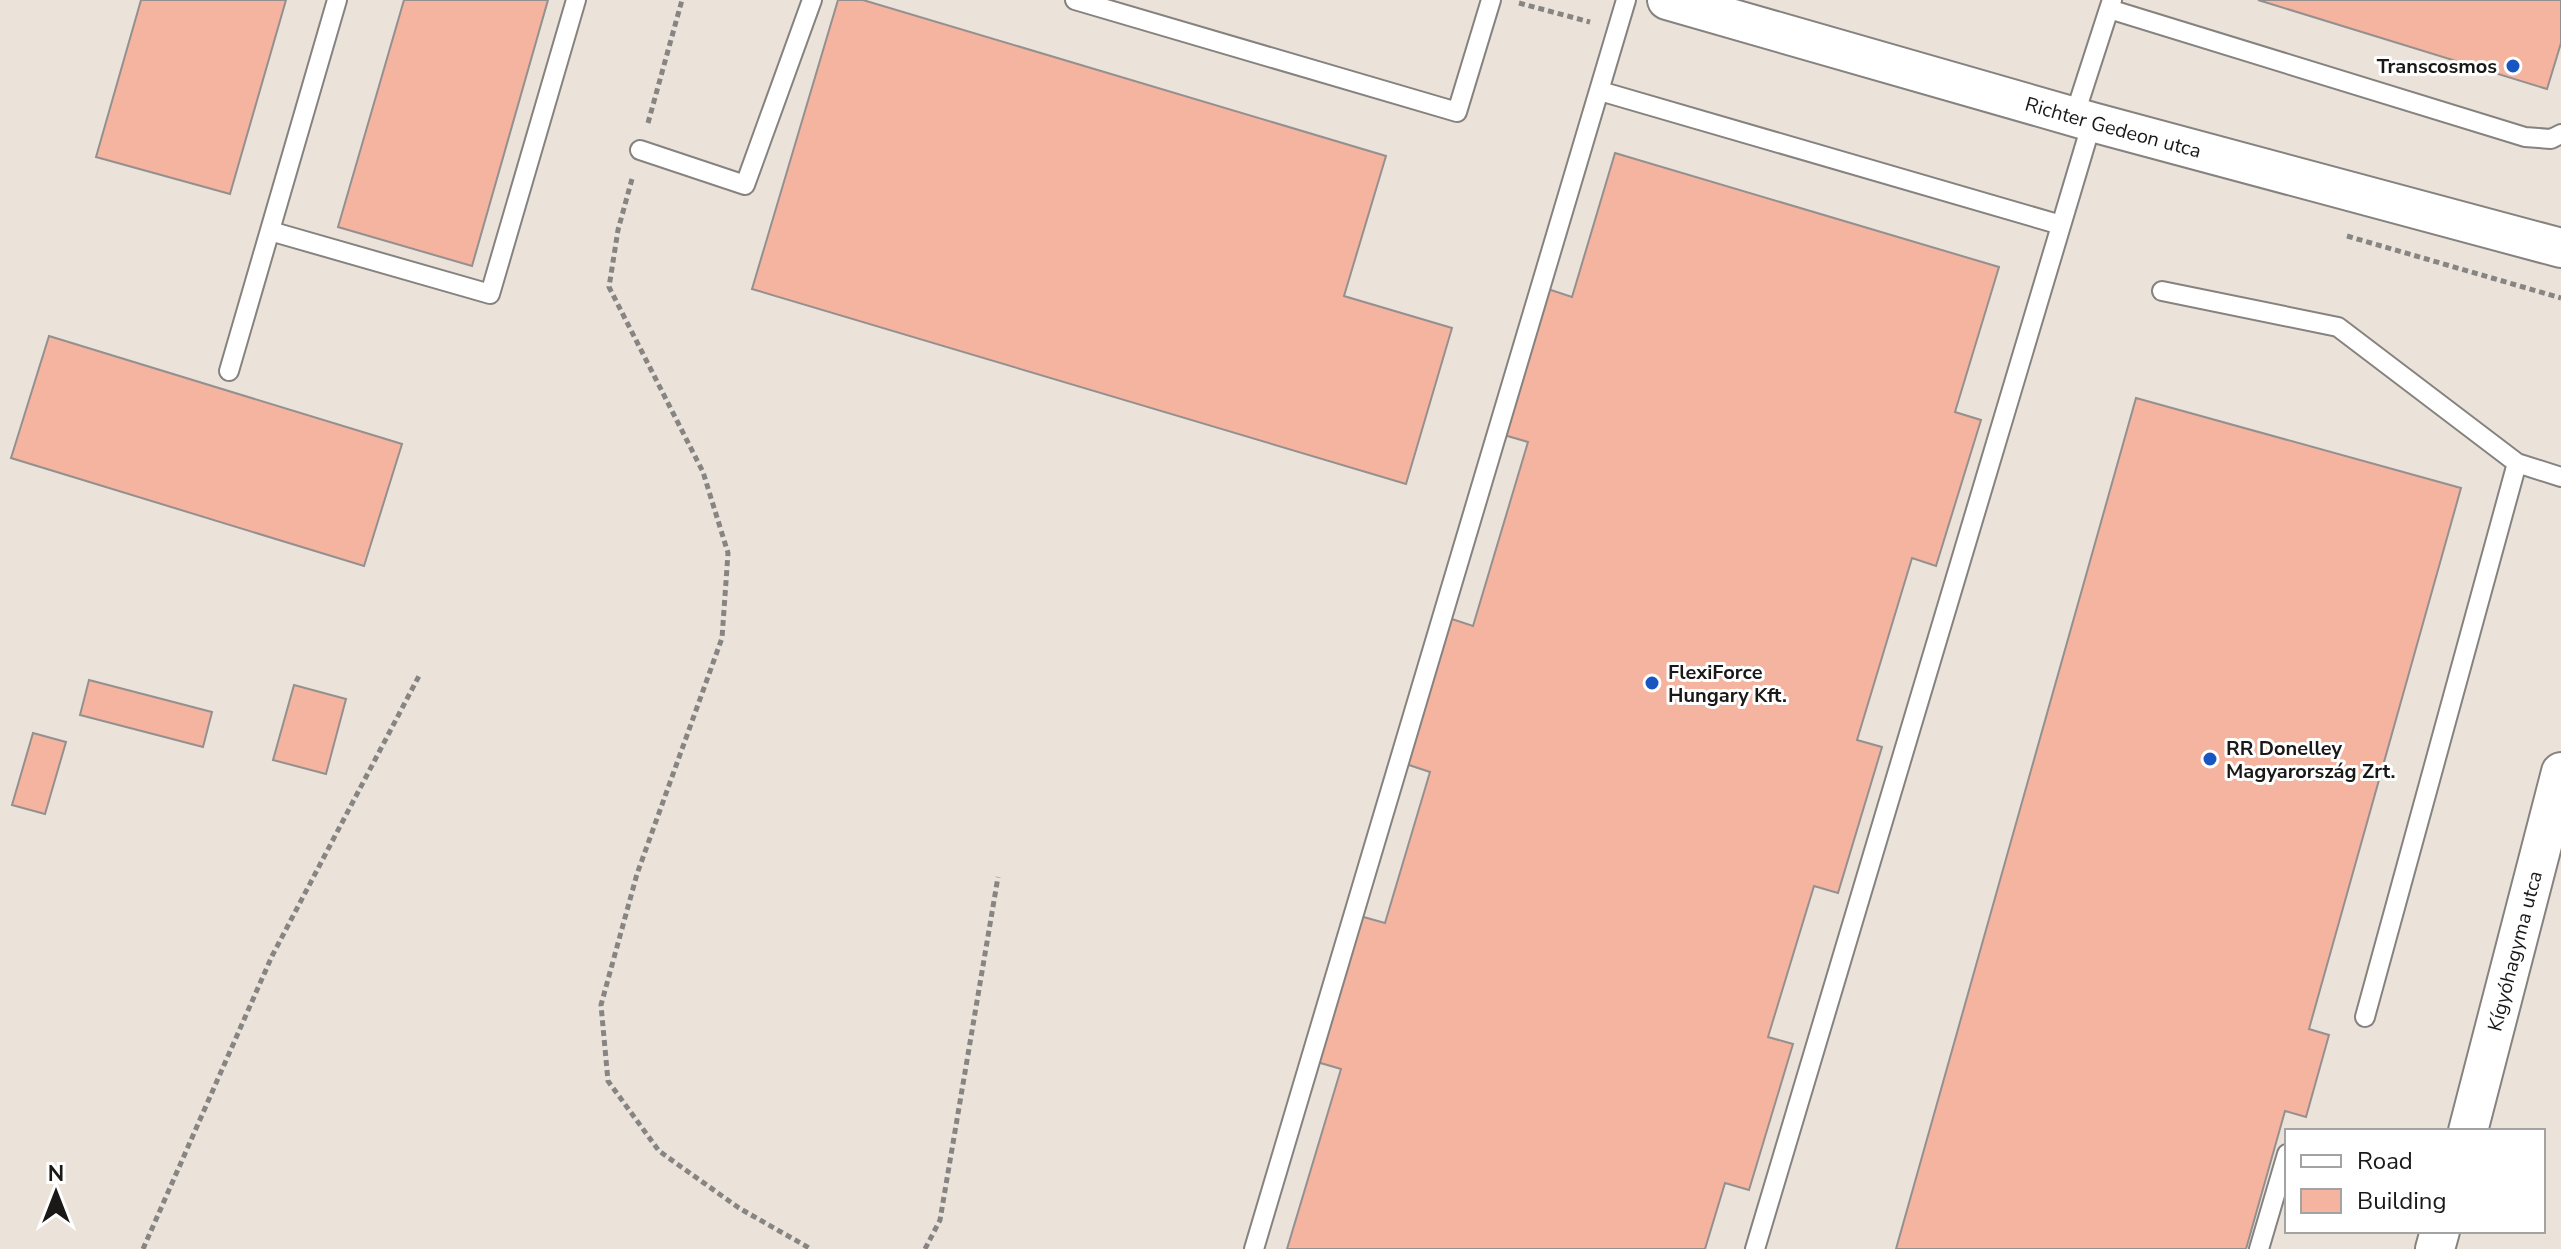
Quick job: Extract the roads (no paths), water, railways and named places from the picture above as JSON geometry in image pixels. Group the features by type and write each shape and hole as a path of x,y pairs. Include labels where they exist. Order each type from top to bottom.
{"street":[{"name":"Richter Gedeon utca","path":"1667,0 1711,6 2083,119 2561,248"},
{"name":"Kígyóhagyma utca","path":"2469,1129 2561,772"}],"lane":[{"path":"229,371 337,0"},
{"path":"270,231 490,294 576,0"},
{"path":"640,150 745,185 812,0"},
{"path":"1075,0 1457,112 1491,0"},
{"path":"1254,1249 1626,0"},
{"path":"1755,1249 2061,225 2110,5 2525,137 2551,139 2561,134"},
{"path":"1600,91 2061,225"},
{"path":"2162,291 2338,327 2517,463 2561,477"},
{"path":"2365,1017 2517,463"},
{"path":"2259,1249 2285,1161"}],"place":[{"name":"Transcosmos","path":"2513,66"},
{"name":"FlexiForce Hungary Kft.","path":"1652,683"},
{"name":"RR Donelley Magyarország Zrt.","path":"2210,759"}]}
